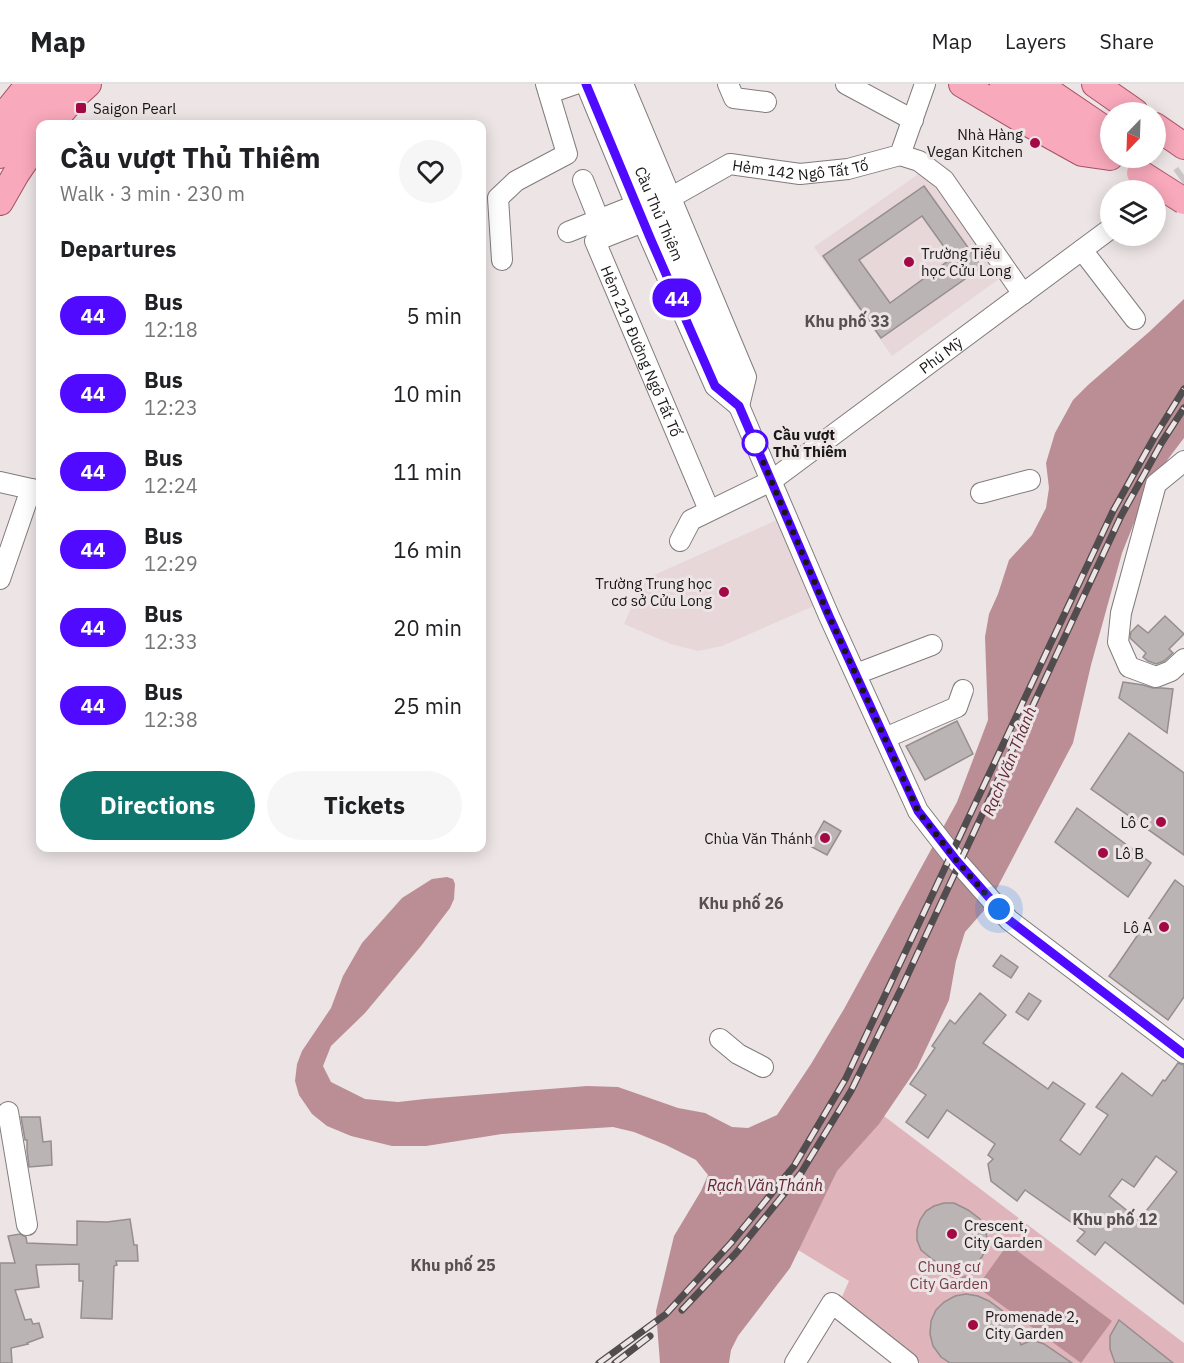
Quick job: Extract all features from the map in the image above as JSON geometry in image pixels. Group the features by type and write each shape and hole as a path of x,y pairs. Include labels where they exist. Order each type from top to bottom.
{"main road":[{"path":"0,120 29,84"},
{"path":"0,155 57,84"},
{"path":"54,120 88,84"},
{"path":"962,84 1082,153 1100,153"},
{"path":"1002,84 1100,147"},
{"path":"1038,84 1100,126"},
{"path":"1095,84 1121,102"},
{"path":"0,202 36,145"},
{"path":"1132,168 1184,201"}],"street":[{"path":"502,260 498,198 516,181 567,154 547,89 575,84"},
{"path":"586,84 715,386 739,406 746,377 623,84"},
{"name":"Cầu Thủ Thiêm","path":"604,84 829,616 918,811 956,860 1009,920 1184,1053"},
{"path":"728,84 734,98 766,102"},
{"path":"846,84 912,120"},
{"path":"925,84 900,155 919,161 944,180 1023,294"},
{"name":"Hẻm 142 Ngô Tất Tố","path":"670,198 730,164 800,174 848,169 900,155"},
{"path":"583,180 598,220"},
{"path":"568,232 598,220 640,213"},
{"name":"Hẻm 219 Đường Ngô Tất Tố","path":"640,213 594,241 709,510"},
{"name":"Phú Mỹ","path":"680,541 691,520 771,481 1100,236"},
{"path":"1082,250 1135,319"},
{"path":"1184,461 1156,484 1121,614 1118,642 1129,667 1156,677 1171,671 1184,659"},
{"path":"981,493 1030,480"},
{"path":"0,482 36,490 0,579"},
{"path":"856,674 932,645"},
{"path":"885,738 957,707 963,690"},
{"path":"720,1040 738,1054 763,1067"},
{"path":"8,1112 27,1225"},
{"path":"795,1363 832,1303 908,1363"}],"shaded area":[{"name":"Trường Tiểu học Cửu Long","path":"923,171 940,186 1003,276 892,356 814,247"},
{"name":"Trường Trung học cơ sở Cửu Long","path":"779,519 816,605 722,646 698,651 671,644 624,624 643,580"}],"green space":[{"name":"Chung cư City Garden","path":"880,1113 1184,1343 1184,1363 920,1363 841,1299 849,1281 780,1239"}],"water":[{"name":"Rạch Văn Thánh","path":"1184,299 1184,438 1144,498 1122,553 1091,665 1073,743 987,907 965,932 956,961 949,1000 917,1068 879,1124 837,1171 790,1268 738,1336 731,1350 729,1363 660,1363 656,1311 674,1236 708,1175 696,1160 634,1132 613,1127 502,1134 426,1146 392,1146 351,1136 327,1126 312,1114 299,1095 295,1081 297,1064 302,1051 331,1008 343,976 362,943 402,898 432,879 447,877 453,879 455,884 454,899 450,908 365,1013 331,1046 323,1066 331,1082 365,1099 398,1102 587,1086 618,1087 678,1108 705,1113 732,1127 748,1128 777,1115 844,1009 957,802 988,720 985,637 989,614 1009,560 1032,535 1046,508 1049,488 1046,463 1055,433 1073,400"},
{"path":"1008,1244 1112,1321 1081,1363 977,1287"},
{"path":"969,1275 971,1288 953,1290 952,1277"}],"building":[{"path":"924,186 982,267 881,338 823,256","holes":["922,216 952,258 890,303 859,260"]},
{"path":"1165,616 1184,634 1169,649 1173,653 1164,661 1156,664 1143,657 1146,653 1130,638 1131,632 1138,625 1148,633"},
{"path":"1123,682 1173,689 1167,733 1119,698"},
{"path":"957,721 973,754 925,780 906,746"},
{"name":"Lô C","path":"1129,733 1184,773 1184,855 1091,789"},
{"name":"Lô B","path":"1077,808 1151,863 1128,897 1055,842"},
{"name":"Chùa Văn Thánh","path":"824,821 841,831 827,855 810,846"},
{"name":"Lô A","path":"1175,880 1184,887 1184,997 1168,1020 1109,976"},
{"path":"1001,955 1018,967 1011,978 993,966"},
{"path":"980,993 1006,1015 983,1043 1048,1089 1053,1082 1085,1104 1060,1140 1080,1155 1108,1115 1096,1107 1122,1073 1152,1096 1178,1063 1184,1065 1184,1304 1105,1242 1095,1255 1077,1241 1085,1232 1025,1190 1017,1201 991,1181 988,1164 993,1159 988,1155 995,1144 947,1110 928,1138 906,1122 926,1095 910,1084 935,1048 932,1046 950,1020 955,1024","holes":["1156,1156 1177,1172 1139,1220 1109,1196 1122,1179 1134,1187"]},
{"path":"1029,993 1041,1001 1028,1020 1016,1012"},
{"path":"21,1117 40,1117 43,1142 51,1141 52,1165 29,1167 27,1140 25,1140"},
{"name":"Crescent, City Garden","path":"944,1203 954,1203 968,1210 980,1219 985,1228 986,1248 982,1257 965,1269 945,1268 921,1250 917,1240 920,1220 926,1211"},
{"path":"130,1219 134,1245 137,1245 138,1261 116,1261 112,1319 81,1318 83,1281 79,1281 79,1264 36,1265 39,1287 15,1290 25,1320 31,1319 33,1324 39,1323 43,1337 11,1348 12,1363 0,1363 0,1263 15,1263 8,1236 20,1234 26,1237 27,1243 77,1245 77,1221 107,1222"},
{"name":"Promenade 2, City Garden","path":"966,1294 989,1301 1012,1318 1021,1345 1032,1340 1044,1344 1072,1363 950,1363 941,1357 933,1346 930,1334 931,1321 936,1310 944,1302 955,1296"},
{"path":"1119,1320 1173,1363 1115,1363 1110,1349 1110,1336"}],"tunnel":[{"path":"1166,188 1184,175"}],"railway":[{"path":"599,1363 666,1314 731,1243 794,1166 846,1078 1113,511 1184,389"},
{"path":"682,1310 736,1253 801,1173 851,1091 902,987 1121,516 1162,442 1184,408"},
{"path":"615,1363 650,1336"}],"bus line":[{"name":"44","path":"586,84 715,386 739,406 829,616 918,811 956,860 1009,920 1184,1054"}],"place":[{"name":"Saigon Pearl","path":"81,108"},
{"name":"Nhà Hàng Vegan Kitchen","path":"1035,143"},
{"name":"Trường Tiểu học Cửu Long","path":"909,262"},
{"name":"Cầu vượt Thủ Thiêm","path":"755,443"},
{"name":"Trường Trung học cơ sở Cửu Long","path":"724,592"},
{"name":"Lô C","path":"1161,822"},
{"name":"Chùa Văn Thánh","path":"825,838"},
{"name":"Lô B","path":"1103,853"},
{"name":"Lô A","path":"1164,927"},
{"name":"Crescent, City Garden","path":"952,1234"},
{"name":"Promenade 2, City Garden","path":"973,1325"}],"district":[{"name":"Khu phố 33","path":"847,321"},
{"name":"Khu phố 26","path":"741,903"},
{"name":"Khu phố 12","path":"1115,1219"},
{"name":"Khu phố 25","path":"453,1265"}],"route":[{"path":"755,443 829,616 918,811 956,860 999,909"}]}
